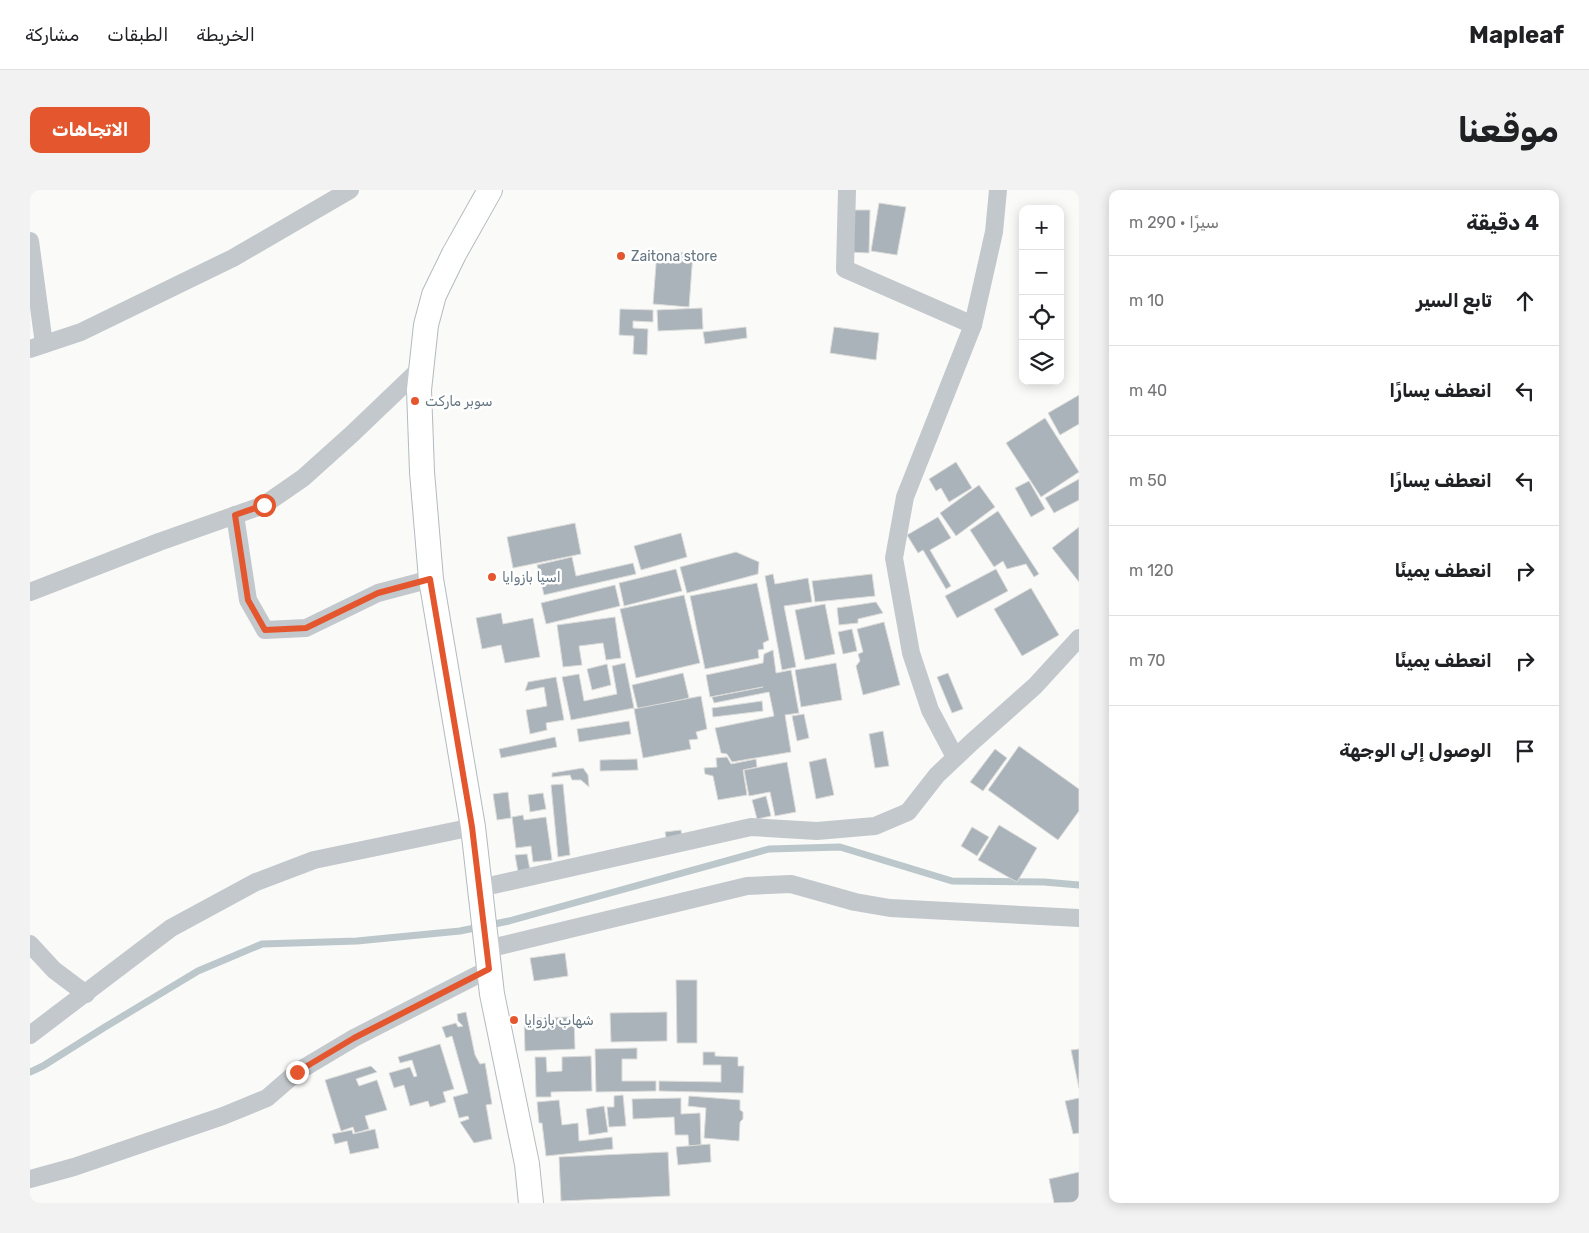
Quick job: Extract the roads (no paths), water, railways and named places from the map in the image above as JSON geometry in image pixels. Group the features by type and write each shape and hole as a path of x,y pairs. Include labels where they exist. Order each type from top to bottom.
{"street":[{"path":"30,241 37,346 81,332 233,258 350,190"},
{"path":"490,190 454,254 434,295 426,325 419,390 422,472 430,579 472,827 492,994 527,1164 531,1203"},
{"path":"847,190 844,269 973,325"},
{"path":"956,757 930,710 911,653 894,558 905,497 973,325 994,232 998,190"},
{"path":"32,593 159,542 264,505 303,478 421,368"},
{"path":"235,515 248,600 265,630 306,628 378,593 430,579"},
{"path":"480,888 751,827 816,830 875,826 908,812 937,775 1035,686 1079,638"},
{"path":"30,1035 171,928 256,882 314,860 472,827"},
{"path":"30,1179 74,1168 223,1116 267,1098 297,1072 488,959 747,886 791,884 855,902 890,908 1079,918"},
{"path":"30,944 54,970 86,994"}],"waterway":[{"path":"30,1072 43,1066 198,971 262,944 357,941 460,931 509,921 769,849 840,847 952,881 1044,882 1079,885"}],"place":[{"name":"Zaitona store","path":"621,256"},
{"name":"سوبر ماركت","path":"415,401"},
{"name":"اسيا بازوايا","path":"492,577"},
{"name":"شهاب بازوايا","path":"514,1020"}]}
